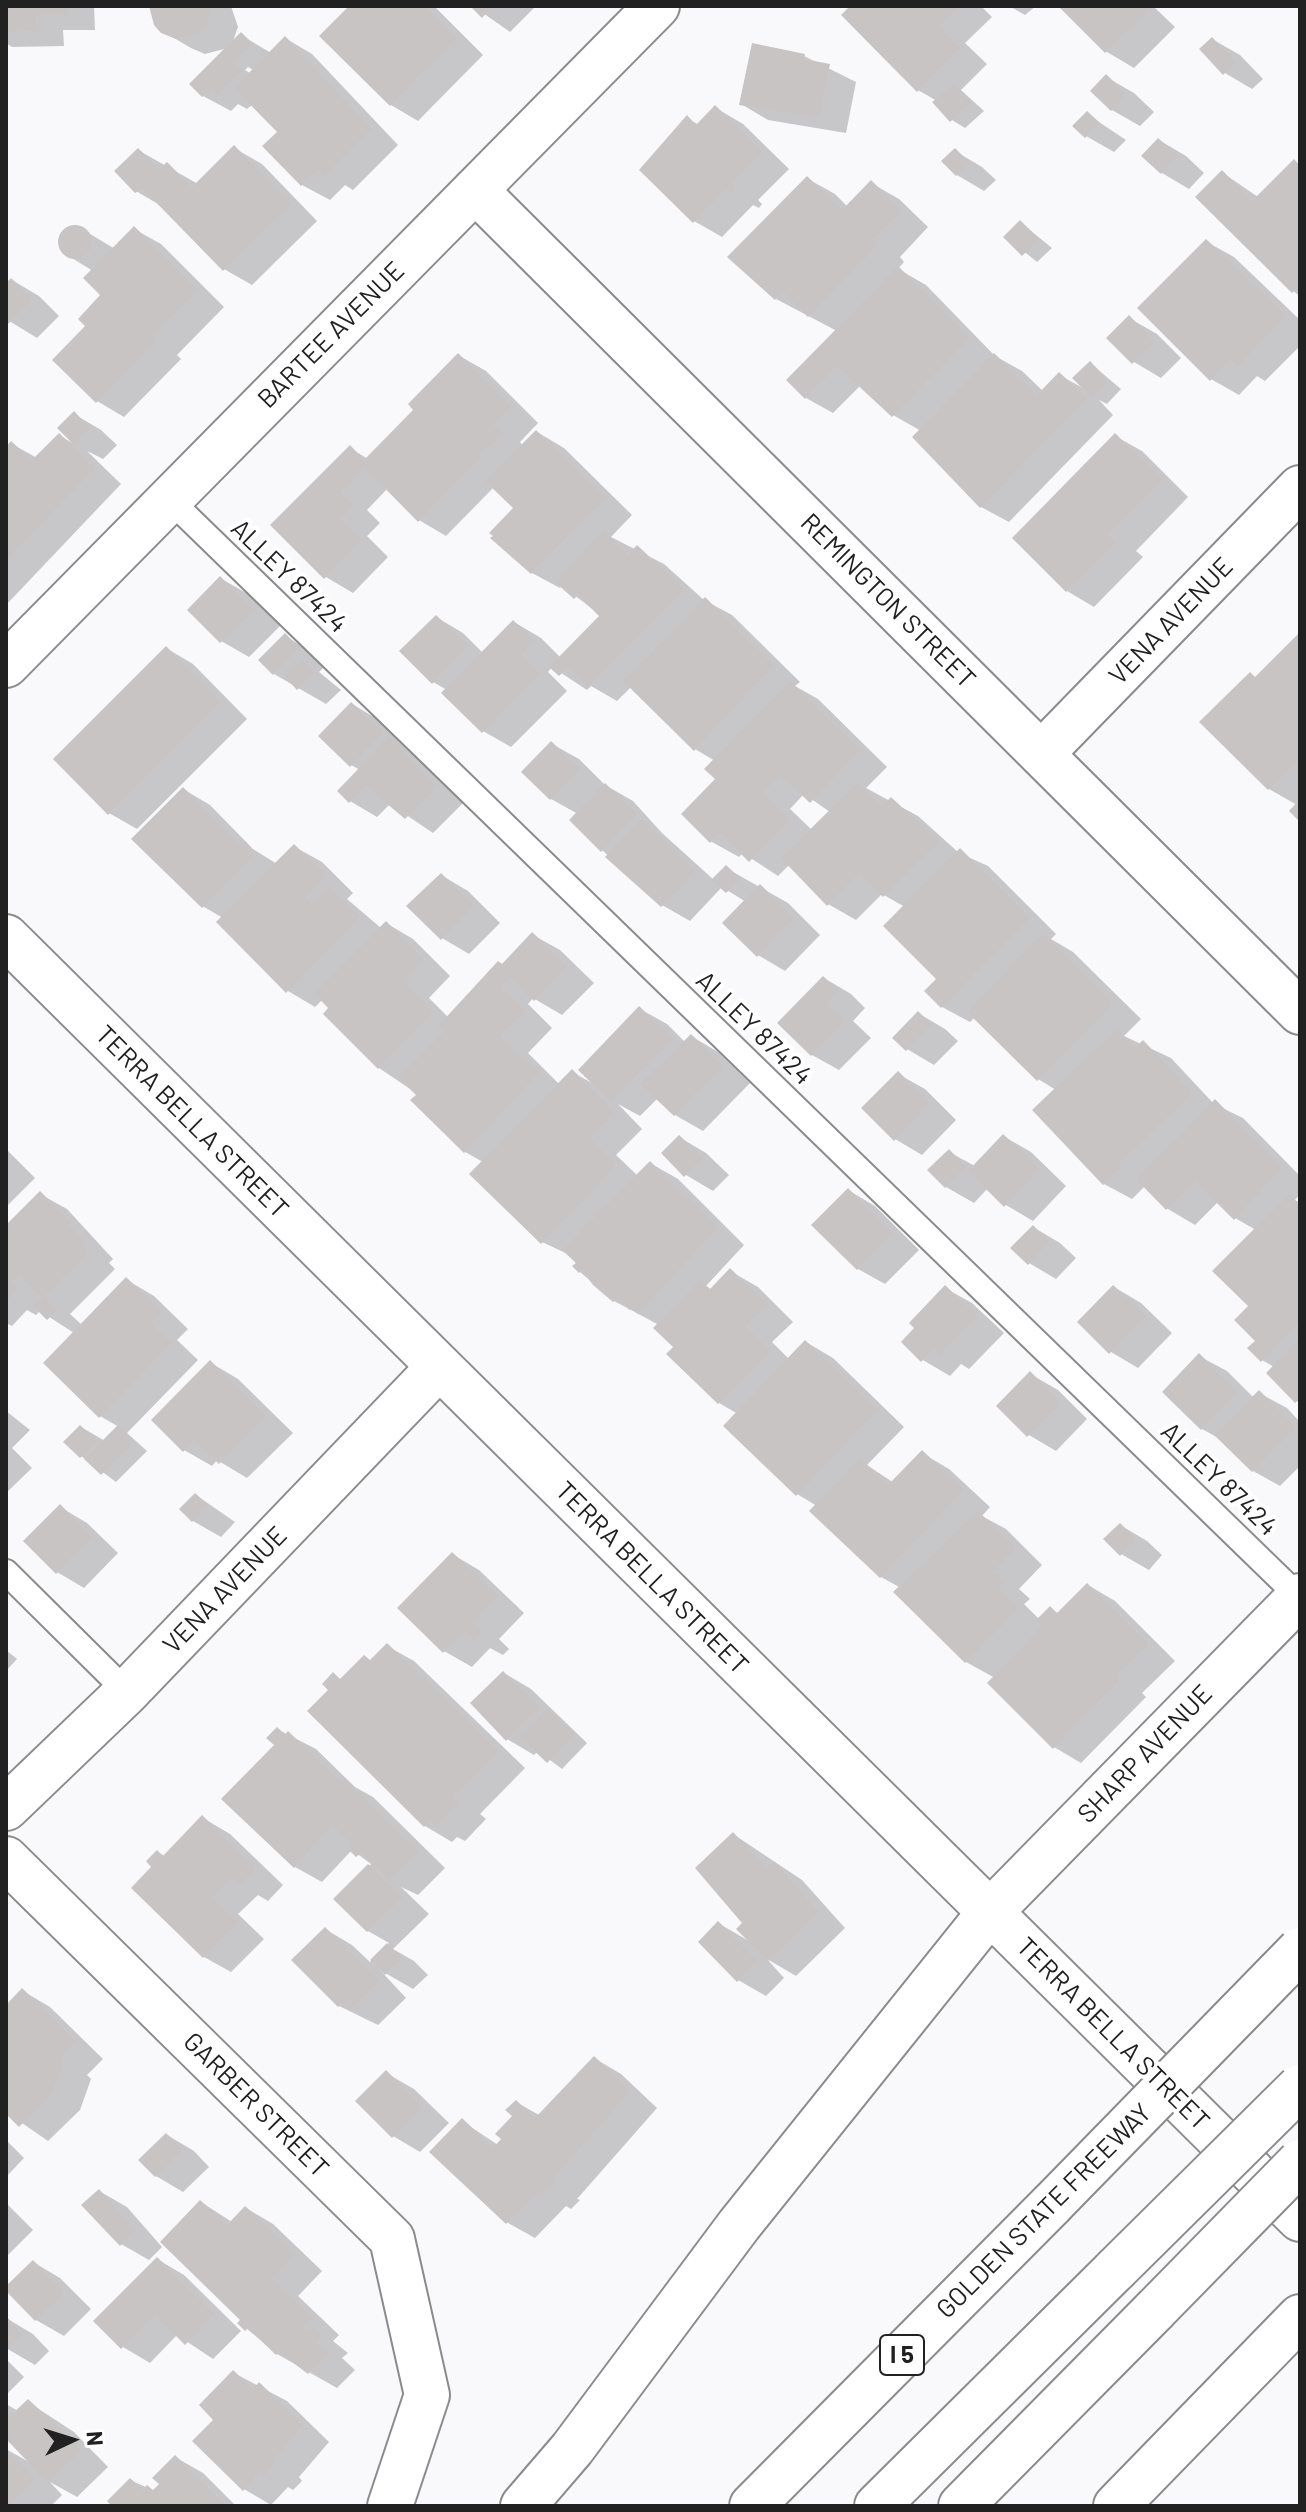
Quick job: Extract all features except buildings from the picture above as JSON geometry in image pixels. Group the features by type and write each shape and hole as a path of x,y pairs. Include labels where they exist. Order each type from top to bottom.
{"main road":[{"name":"BARTEE AVENUE","path":"6,665 657,6"},
{"name":"REMINGTON STREET","path":"475,190 1300,1012"},
{"name":"VENA AVENUE","path":"1041,754 1300,488"},
{"name":"TERRA BELLA STREET","path":"6,937 1300,2219"},
{"name":"VENA AVENUE","path":"6,1808 127,1692 439,1367"},
{"name":"SHARP AVENUE","path":"523,2506 572,2449 749,2213 990,1912 1300,1596"},
{"name":"GARBER STREET","path":"6,1859 392,2239 427,2395 390,2506"},
{"name":"GOLDEN STATE FREEWAY","path":"752,2506 1300,1950"},
{"path":"877,2506 1300,2087"},
{"path":"961,2506 1300,2162"},
{"path":"1116,2506 1300,2317"}],"lane":[{"name":"ALLEY 87424","path":"169,499 1300,1596"},
{"path":"6,1572 127,1692"}]}
